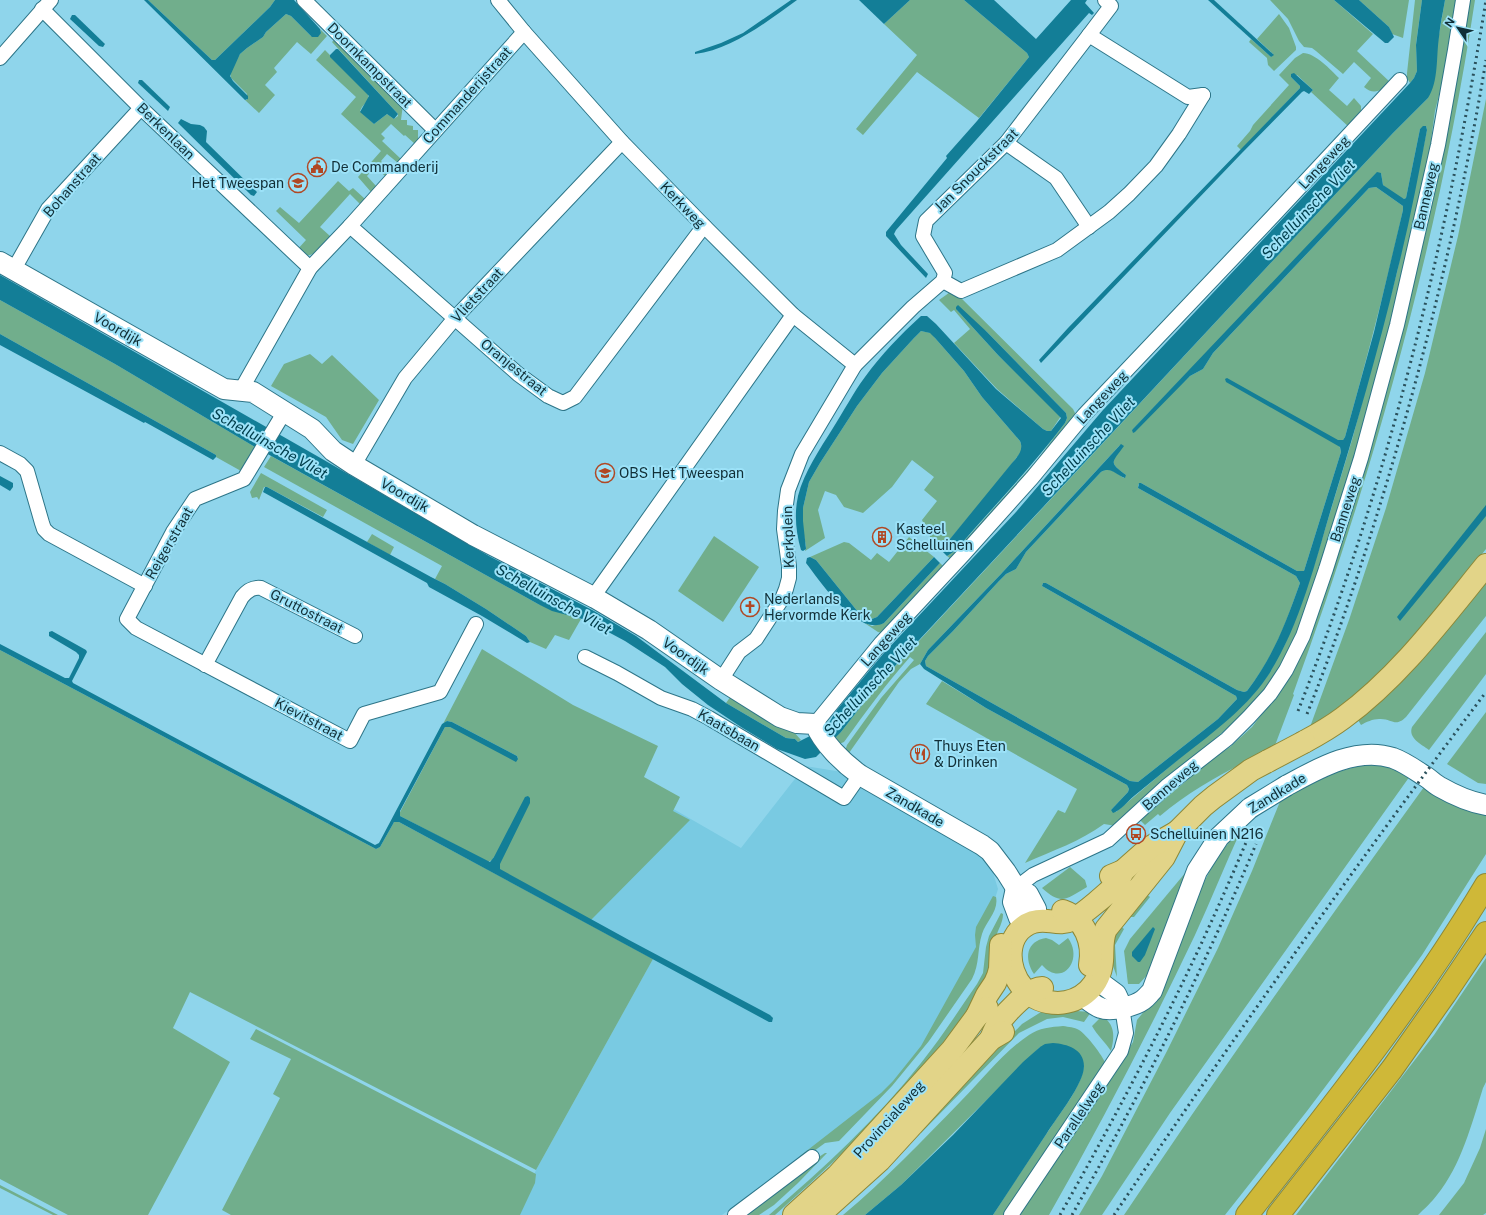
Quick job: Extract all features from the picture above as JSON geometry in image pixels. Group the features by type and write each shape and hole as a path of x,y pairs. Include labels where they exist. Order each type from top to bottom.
{"highway":[{"path":"1247,1215 1372,1054 1424,980 1486,885"},
{"path":"1278,1215 1392,1069 1486,933"}],"main road":[{"path":"1071,915 1109,877 1123,870 1150,848 1177,832 1203,806 1251,770 1304,742 1342,719 1381,686 1402,665 1486,565"},
{"path":"1033,996 1035,989 1067,989 1100,971 1102,961 1102,942 1106,928 1164,857 1177,832"},
{"path":"1048,908 1059,909 1071,915 1080,923 1089,939 1092,976 1091,988 1083,996 1074,1000 1063,1003 1046,1002 1033,996 1007,971 1000,949 1010,926 1026,918 1048,908"},
{"name":"Provincialeweg","path":"794,1215 837,1176 952,1050 977,1016 987,994 1007,971"},
{"name":"Provincialeweg","path":"819,1215 880,1160 991,1039 1004,1032 1033,996"}],"street":[{"name":"Doornkampstraat","path":"304,0 435,130"},
{"name":"Kerkweg","path":"498,0 524,32 622,142 704,226 793,315 855,365"},
{"name":"Jan Snouckstraat","path":"943,281 945,273 923,236 926,221 1006,143 1111,6 1105,0"},
{"name":"Banneweg","path":"1016,888 1033,875 1108,840 1168,785 1226,739 1270,694 1286,670 1303,636 1323,577 1361,458 1397,325 1438,145 1456,50 1463,0"},
{"path":"0,58 46,5"},
{"name":"Berkenlaan","path":"46,5 140,108 310,268"},
{"name":"Commanderijstraat","path":"241,390 310,268 350,226 524,32"},
{"path":"855,365 913,307 943,281 960,291 1057,250 1109,212 1129,194 1156,166 1179,134 1203,95 1188,97 1089,35"},
{"name":"Langeweg","path":"816,727 881,643 1032,478 1084,415 1268,222 1400,80"},
{"name":"Bohanstraat","path":"7,266 48,208 140,108"},
{"name":"Vlietstraat","path":"354,465 406,378 455,318 622,142"},
{"path":"1006,143 1056,178 1089,227"},
{"name":"Oranjestraat","path":"350,226 518,374 548,396 563,403 576,397 704,226"},
{"name":"Voordijk","path":"7,266 224,389 253,392 280,419 312,429 333,451 354,465 473,535 593,597 649,630 721,680 790,721 816,727"},
{"path":"593,597 793,315"},
{"name":"Kerkplein","path":"721,680 740,652 756,639 782,599 789,578 789,566 784,529 788,490 802,454 855,365"},
{"name":"Reigerstraat","path":"127,619 173,532 195,499 244,479 280,419"},
{"path":"0,453 20,464 27,471 44,529 49,534 144,586"},
{"name":"Gruttostraat","path":"205,665 242,597 246,592 255,588 261,588 355,636"},
{"name":"Kievitstraat","path":"127,619 136,628 350,741 364,714 440,692 476,624"},
{"name":"Kaatsbaan","path":"584,657 617,673 661,698 692,709 844,798 860,775"},
{"name":"Zandkade","path":"816,727 846,765 860,775 990,851 1016,888 1028,894 1026,918"},
{"name":"Zandkade","path":"1083,996 1100,1008 1106,1009 1122,1008 1141,1002 1152,991 1197,871 1219,837 1250,808 1286,786 1330,764 1350,758 1364,756 1393,758 1418,772 1439,787 1476,803 1486,805"},
{"path":"1092,976 1116,994 1122,1008"},
{"name":"Parallelweg","path":"1011,1215 1122,1052 1126,1033 1122,1008"},
{"path":"735,1215 812,1157"}],"shaded area":[{"path":"805,766 842,772 982,854 991,866 998,889 994,902 978,929 975,960 930,1036 891,1086 858,1116 722,1215 517,1215 536,1170 654,957 589,922 637,788 741,848"}],"green space":[{"path":"148,0 275,0 270,7 215,60 212,60"},
{"path":"910,0 964,0 1027,53 1029,57 979,118 917,72 863,135 856,129 917,55 884,24"},
{"path":"1270,0 1334,0 1373,34 1357,51 1391,83 1375,92 1368,90 1364,87 1371,78 1354,62 1343,74 1312,48 1304,47 1299,41 1288,19"},
{"path":"1359,0 1409,0 1403,38 1392,34 1389,27"},
{"path":"1415,0 1422,0 1416,44 1417,71 1410,83 1407,78 1407,73"},
{"path":"1445,0 1457,0 1446,67 1435,111 1431,140 1434,144 1407,264 1356,454 1300,628 1284,661 1265,691 1242,715 1116,826 1104,824 1076,841 1025,863 1058,810 1065,813 1077,789 926,704 942,681 986,708 1127,785 1129,789 1128,792 1111,810 1116,812 1246,702 1257,690 1268,675 1285,644 1302,602 1352,440 1397,272 1427,130 1426,126 1420,129 1406,198 1404,199 1398,197 1383,185 1381,173 1132,430 1190,376 1203,369 1213,353 1369,188 1376,187 1403,206 1390,267 1361,381 1345,437 1343,440 1338,440 1341,452 1304,571 1297,571 1141,483 1138,485 1138,488 1296,576 1300,583 1284,626 1272,652 1257,678 1247,691 1244,692 1237,690 1046,583 1043,583 1042,586 1236,696 1237,699 1218,719 1138,782 1130,781 926,666 925,661 928,656 1006,574 1016,569 1026,552 1101,472 1104,470 1110,470 1116,472 1124,478 1126,475 1117,468 1114,462 1120,445 1001,574 928,650 920,664 911,669 899,682 849,753 845,751 847,745 881,698 914,660 910,657 884,688 844,742 839,744 834,738 841,732 876,687 1266,268 1428,98"},
{"path":"1468,0 1475,0 1460,89 1443,177 1401,352 1351,524 1293,694 1294,695 1274,748 1229,770 1200,787 1160,816 1158,814 1145,825 1140,820 1212,759 1230,747 1252,727 1281,689 1414,282 1444,142"},
{"path":"286,14 291,16 311,36 321,33 320,29 327,36 311,54 297,42 274,68 277,72 265,85 275,95 259,113 245,100 247,100 247,94 231,78 230,73 240,54 263,37 266,32"},
{"path":"1279,14 1289,28 1296,50 1274,71 1268,65 1267,58 1249,42 1251,39 1271,57 1273,54 1257,39"},
{"path":"336,38 403,104 401,120 407,120 407,125 413,126 413,130 418,130 418,140 415,144 391,124 381,134 385,138 382,141 401,159 398,163 387,154 381,161 390,171 385,176 375,167 367,176 376,186 371,192 358,177 381,151 341,114 356,97 316,60 325,50 368,94 369,99 360,111 374,124 387,114 394,119 398,116 398,114 332,42"},
{"path":"1303,53 1318,59 1339,78 1329,90 1347,106 1354,98 1361,106 1361,115 1350,128 1311,92 1313,90 1297,75 1291,77 1300,86 1300,88 1241,150 1237,146 1250,131 1253,125 1289,85 1279,75 1295,58"},
{"path":"1486,99 1486,549 1427,622 1392,660 1351,699 1310,727 1349,620 1386,508 1425,373 1458,236"},
{"path":"338,181 349,191 353,188 365,199 360,204 350,194 320,227 330,236 314,253 309,255 303,254 297,250 306,240 276,211 280,207 299,223"},
{"path":"953,290 1073,409 1075,413 1074,420 952,560 947,556 955,551 1036,461 1065,423 1067,418 1066,413 987,332 956,309 998,355 1061,416 1051,431 1043,429 997,389 954,343 970,329 954,310 951,312 939,300"},
{"path":"0,300 115,364 255,447 241,471 216,457 216,455 0,334"},
{"path":"921,331 931,333 964,371 982,397 1020,441 1022,447 1021,452 941,550 932,541 922,520 937,501 924,490 934,477 912,460 892,487 863,513 844,507 836,495 825,491 818,510 825,538 805,551 806,546 803,531 803,508 809,482 857,406 882,373"},
{"path":"310,354 322,364 332,355 379,400 353,444 342,440 326,417 271,386 284,364"},
{"path":"271,456 538,604 581,619 569,640 555,635 546,649 530,642 526,636 486,609 435,579 442,566 264,467"},
{"path":"261,473 327,510 323,517 267,487 264,487 259,500 257,497 252,498 250,492"},
{"path":"372,534 394,547 390,555 367,542"},
{"path":"714,536 759,567 723,622 678,591"},
{"path":"909,537 934,557 877,617 872,619 866,618 858,612 816,560 810,557 844,542 849,543 871,560 877,553 889,562"},
{"path":"940,563 944,567 882,633 863,622 872,626 884,623"},
{"path":"1486,580 1486,616 1406,717 1399,722 1377,719 1361,725 1358,720 1385,698 1414,669"},
{"path":"1486,632 1486,674 1429,750 1414,738 1411,731 1412,727"},
{"path":"482,649 573,705 658,746 644,777 680,797 673,811 690,820 591,920 502,871 499,869 499,864 494,857 488,862 400,816 399,814 445,727 450,727 518,759 517,756 452,722 447,721 443,724"},
{"path":"0,650 376,849 380,847 394,822 399,822 653,959 536,1170 190,992 173,1028 230,1062 148,1215 68,1215 0,1179"},
{"path":"731,696 793,731 801,740 798,742 795,739 786,738 726,703"},
{"path":"1486,712 1486,784 1478,783 1447,764"},
{"path":"1370,765 1391,768 1410,776 1170,1113 1102,1215 1079,1215 1102,1176 1167,1051 1218,948 1252,871 1281,799 1306,785 1337,772 1359,766"},
{"path":"1424,787 1439,797 1454,804 1468,810 1486,814 1486,854 1422,955 1307,1111 1225,1215 1124,1215 1272,1000"},
{"path":"1241,830 1195,935 1161,1006 1125,1076 1049,1215 1019,1215 1111,1078 1133,1042 1137,1020 1146,1009 1207,876 1222,852"},
{"path":"1191,866 1149,973 1139,984 1128,984 1124,951 1130,939"},
{"path":"1070,867 1085,880 1087,887 1064,899 1059,899 1049,894 1042,888"},
{"path":"1146,894 1150,897 1134,917 1131,917 1125,912"},
{"path":"993,896 996,897 996,907 982,934 975,973 929,1041 892,1086 839,1141 825,1143 803,1159 800,1156 881,1093 893,1081 921,1046 976,947 976,927"},
{"path":"1001,913 1003,914 1003,917 994,946 992,969 977,996 952,1031 912,1081 868,1128 775,1215 769,1215 809,1180 868,1124 904,1084 943,1034 983,973 986,947 989,936"},
{"path":"1119,925 1124,929 1115,945 1117,977 1112,963 1110,946"},
{"path":"1046,938 1059,945 1068,938 1072,946 1074,955 1072,962 1063,972 1057,974 1042,965 1034,974 1031,968 1028,957 1031,947 1039,940"},
{"path":"1486,958 1486,1082 1459,1158 1453,1171 1437,1195 1418,1215 1296,1215 1434,1035"},
{"path":"1062,1010 1091,1012 1084,1022 1063,1017 1047,1019 1019,1033 921,1133 918,1131 1022,1024 1041,1012"},
{"path":"1102,1016 1112,1027 1113,1041 1111,1051 1092,1026"},
{"path":"1063,1026 1075,1028 1086,1036 1106,1064 1004,1215 993,1215 1070,1099 1079,1082 1084,1065 1040,1047 901,1185 865,1215 843,1215 904,1160 1010,1049 1029,1035 1041,1029"},
{"path":"256,1029 536,1174 535,1183 520,1215 231,1215 222,1210 280,1098 273,1094 291,1059 250,1039"},
{"path":"1486,1129 1486,1213 1483,1215 1439,1215 1464,1183 1480,1148"},
{"path":"827,1153 774,1205 759,1215 744,1215 814,1160"},
{"path":"0,1185 58,1215 53,1215 0,1188"}],"water":[{"path":"144,0 148,0 212,60 215,60 270,7 275,0 294,0 320,29 321,33 318,37 312,37 291,16 286,14 266,32 263,37 240,54 230,76 248,96 248,99 245,100"},
{"path":"791,0 797,0 774,17 735,41 722,47 695,54 695,52 721,43 743,33"},
{"path":"859,0 910,0 884,24"},
{"path":"964,0 994,0 1036,39 1071,0 1087,0 1085,3 1094,13 1092,15 1089,13 896,230 894,234 901,245 928,274 926,278 886,236 886,232 947,158 946,156 977,121 1029,57 1027,53"},
{"path":"1208,0 1214,0 1274,55 1271,57"},
{"path":"1334,0 1359,0 1389,27 1394,37 1388,43 1385,43"},
{"name":"Schelluinsche Vliet","path":"1422,0 1445,0 1439,32 1436,76 1432,91 1428,98 1266,268 906,654 876,687 841,732 816,757 805,759 777,749 708,705 682,684 665,667 625,641 586,620 552,611 538,604 255,447 115,364 0,300 0,275 489,556 594,611 636,636 726,703 786,738 795,739 798,742 826,728 836,711 883,654 1016,512 1103,410 1410,83 1417,71 1416,45"},
{"path":"72,15 75,15 105,44 103,47 99,46 70,19"},
{"path":"336,49 338,49 398,114 394,119 387,114 374,124 360,112 369,96 330,57"},
{"path":"1294,73 1313,90 1309,94 1304,91 1302,92 1041,363 1039,360 1068,328 1300,88 1300,86 1291,77 1291,74"},
{"path":"139,80 142,80 170,107 168,111 138,83"},
{"path":"181,119 191,124 204,127 207,131 206,142 257,192 254,196 251,195 178,123"},
{"path":"1423,126 1426,126 1427,130 1417,184 1382,332 1312,573 1288,638 1267,677 1234,715 1113,813 1111,810 1128,792 1129,789 1127,785 986,708 924,669 920,664 928,650 1001,574 1121,444 1124,446 1115,459 1114,465 1126,475 1125,478 1111,470 1101,472 1026,552 1016,569 1006,574 928,656 925,661 926,666 1130,781 1138,782 1218,719 1237,699 1236,696 1042,586 1043,583 1046,583 1237,690 1244,692 1247,691 1272,652 1300,583 1296,576 1138,488 1139,483 1297,571 1304,571 1341,452 1340,447 1226,382 1225,379 1227,378 1338,440 1343,440 1374,332 1403,206 1376,187 1369,188 1213,353 1203,369 1190,376 1135,432 1133,433 1132,430 1377,172 1381,173 1383,185 1404,199 1406,198 1420,129"},
{"path":"958,305 987,332 1066,413 1067,418 1065,423 1011,488 955,551 947,556 941,550 1020,453 1021,444 982,397 964,371 935,338 930,333 921,331 882,373 857,406 809,482 803,508 806,549 803,551 801,550 797,530 796,510 798,496 808,469 865,377 892,345 921,316 927,316 936,324 996,389 1043,429 1051,431 1061,418 998,355 956,309"},
{"path":"0,334 216,455 216,457 213,460 0,345"},
{"path":"0,476 13,483 13,487 10,491 0,485"},
{"path":"265,487 445,584 526,636 530,642 527,643 429,587 427,583 263,492"},
{"path":"1486,505 1486,516 1400,621 1397,617"},
{"path":"810,557 816,560 858,612 866,618 872,619 877,617 934,557 940,563 884,623 873,625 862,622 840,605 806,563 807,558"},
{"path":"52,631 86,650 87,652 72,681 73,683 375,845 379,843 442,724 447,721 452,722 517,756 518,759 516,762 450,727 445,727 400,811 400,816 490,862 525,797 528,796 530,798 530,803 500,864 500,869 770,1015 773,1018 772,1022 769,1022 399,822 394,822 380,847 376,849 0,650 0,644 65,678 69,678 79,655 49,636 49,632"},
{"path":"1153,927 1155,929 1145,955 1140,962 1138,962 1132,956 1132,952"},
{"path":"1053,1043 1074,1048 1081,1055 1084,1066 1080,1082 993,1215 865,1215 901,1185 953,1135 1023,1062 1040,1047 1045,1044"}],"railway":[{"path":"1298,711 1330,625 1360,537 1387,449 1411,360 1453,181 1486,0"},
{"path":"1307,714 1359,572 1416,380 1455,221 1477,114 1486,60"},
{"path":"1114,1215 1296,951 1486,692"},
{"path":"1060,1215 1152,1045 1203,940 1247,840"},
{"path":"1072,1215 1170,1032 1236,891 1256,844"}],"place":[{"name":"De Commanderij","path":"317,167"},
{"name":"Het Tweespan","path":"298,183"},
{"name":"OBS Het Tweespan","path":"605,473"},
{"name":"Kasteel Schelluinen","path":"882,537"},
{"name":"Nederlands Hervormde Kerk","path":"750,607"},
{"name":"Thuys Eten & Drinken","path":"920,754"},
{"name":"Schelluinen N216","path":"1136,834"}]}
